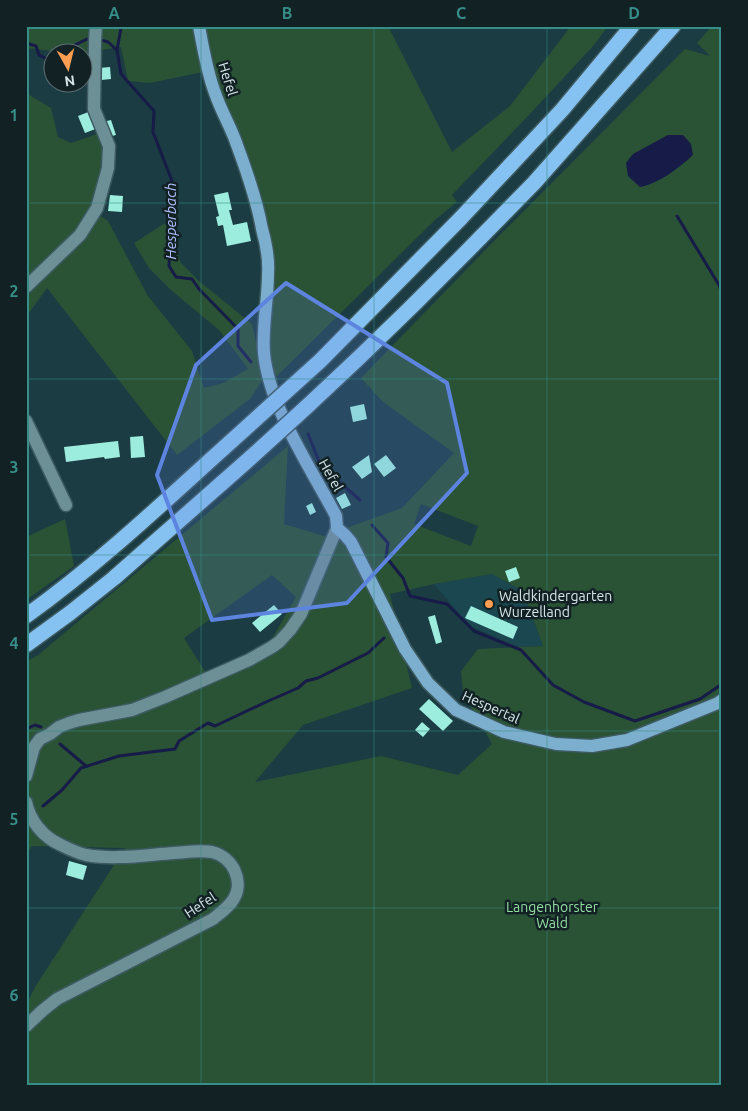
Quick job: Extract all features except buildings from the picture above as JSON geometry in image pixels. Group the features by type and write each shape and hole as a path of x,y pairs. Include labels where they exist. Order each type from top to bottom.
{"highway":[{"path":"26,616 99,559 320,361 460,219 562,110 632,26"},
{"path":"26,645 114,578 282,431 413,306 540,176 673,26"}],"main road":[{"name":"Hefel","path":"200,26 215,93 240,153 255,196 262,229 268,273 264,339 265,361 269,382 292,434 336,516 337,528"},
{"name":"Hespertal","path":"337,528 350,542 405,648 428,683 456,710 488,725 504,732 556,744 592,746 627,740 722,700"}],"street":[{"path":"26,287 80,234 98,208 108,168 108,146 94,109 96,26"},
{"path":"26,421 66,505"},
{"path":"26,776 34,748 40,739 59,727 79,720 132,710 207,679 249,660 272,647 285,636 296,622 337,528"},
{"name":"Hefel","path":"26,802 31,816 47,838 84,855 104,858 212,852 225,858 230,863 234,869 238,884 232,901 222,912 57,999 26,1026"}],"highlighted area":[{"path":"286,283 447,383 467,473 347,603 212,620 157,475 196,365"}],"shaded area":[{"path":"668,135 683,135 691,144 693,155 661,179 640,187 628,176 626,163 633,154"},
{"name":"Waldkindergarten Wurzelland","path":"492,574 523,591 543,646 518,647 473,627 434,584"}],"green space":[{"path":"26,26 388,26 452,152 510,106 571,26 608,26 594,45 452,195 457,202 436,219 269,382 267,258 208,71 150,83 128,81 121,47 92,52 92,42 42,42 42,50 26,48"},
{"name":"Langenhorster Wald","path":"712,26 722,26 722,1085 26,1085 26,1005 35,987 125,848 32,846 26,854 26,662 38,655 288,446 284,524 324,536 402,508 454,453 383,402 361,378 685,49 710,56 697,43","holes":["421,504 478,526 471,546 414,524","492,574 523,591 543,646 478,649 461,671 463,693 492,744 458,775 381,756 255,782 303,725 412,688 390,594","272,575 296,597 270,642 206,673 184,638"]},
{"path":"26,93 51,108 58,137 71,143 100,133 106,161 93,211 108,221 148,296 192,351 204,388 223,383 248,369 219,330 172,291 149,268 134,243 165,223 181,263 199,281 252,324 264,378 250,399 177,455 47,288 26,317"},
{"path":"65,519 74,566 26,600 26,537"}],"waterway":[{"name":"Hesperbach","path":"121,28 117,50 121,74 154,111 153,132 172,181 169,266 176,277 192,279 199,289 238,329 238,346 251,362"},
{"path":"81,42 89,40"},
{"path":"101,40 108,42 117,50"},
{"path":"26,43 36,46 39,55 42,56"},
{"path":"677,216 722,293"},
{"name":"Hesperbach","path":"308,434 321,466 360,500"},
{"name":"Hesperbach","path":"372,525 388,543 386,557 403,578 410,596 447,604 474,631 521,650 553,685 584,702 635,721 700,699 722,684"},
{"path":"43,806 62,790 81,768 119,756 175,749 179,741 208,723 215,726 298,688 306,681 318,678 368,653 384,638"},
{"path":"26,729 35,725 41,727"},
{"path":"60,744 86,766"}],"place":[{"name":"Waldkindergarten Wurzelland","path":"489,604"}]}
